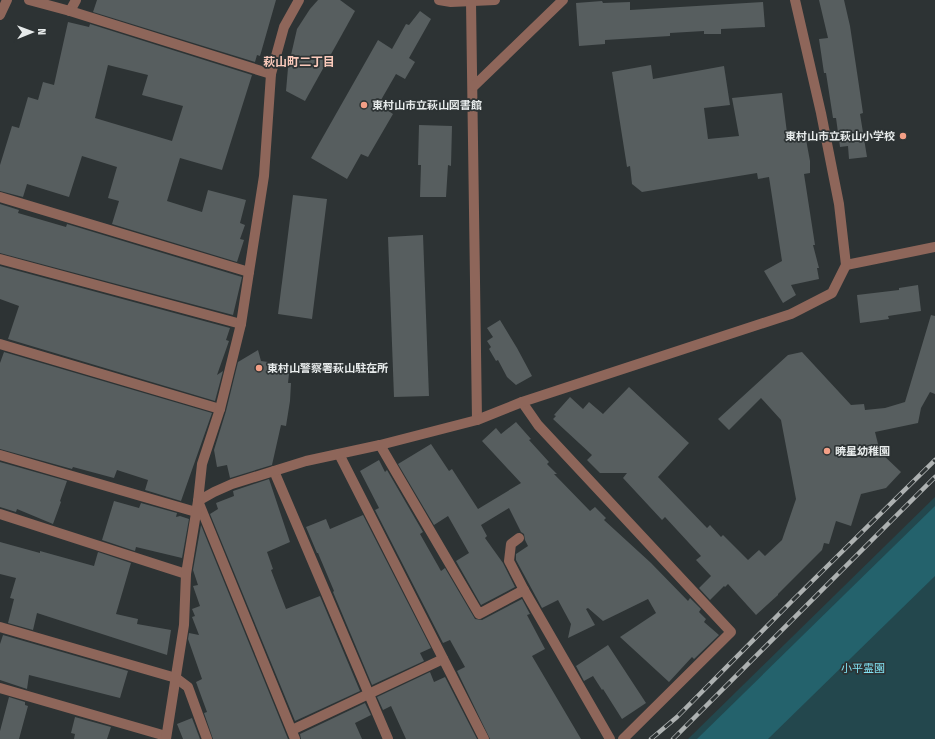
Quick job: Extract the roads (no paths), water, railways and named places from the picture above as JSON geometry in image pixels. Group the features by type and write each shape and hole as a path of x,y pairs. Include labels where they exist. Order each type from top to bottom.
{"street":[{"path":"0,15 7,0"},
{"path":"29,0 70,11 271,74"},
{"path":"70,11 76,0"},
{"path":"0,688 166,738 184,624 186,574 198,501 202,464 220,409 241,324 264,176 271,74 284,26 299,0"},
{"path":"439,0 450,2 495,0"},
{"path":"474,86 563,0"},
{"path":"198,501 232,484 274,471 477,420 522,402 791,314 832,293 846,265 839,204 821,113 795,0"},
{"path":"472,2 477,420"},
{"path":"0,197 249,272"},
{"path":"846,265 935,247"},
{"path":"0,259 241,324"},
{"path":"0,344 220,409"},
{"path":"522,402 538,425 731,632 623,739"},
{"path":"380,445 479,614 524,590"},
{"path":"339,454 484,739"},
{"path":"0,455 196,512"},
{"path":"274,471 388,739"},
{"path":"198,501 293,734 369,694 443,659"},
{"path":"0,514 186,574"},
{"path":"520,538 511,544 509,562 610,739"},
{"path":"0,628 176,678 188,687 207,739"}],"railway":[{"path":"651,739 677,717 935,460"},
{"path":"673,739 935,477"}],"place":[{"name":"東村山市立萩山図書館","path":"364,105"},
{"name":"東村山市立萩山小学校","path":"903,136"},
{"name":"東村山警察署萩山駐在所","path":"259,368"},
{"name":"暁星幼稚園","path":"827,451"}],"district":[{"name":"萩山町二丁目","path":"299,62"}],"park label":[{"name":"小平霊園","path":"863,668"}]}
